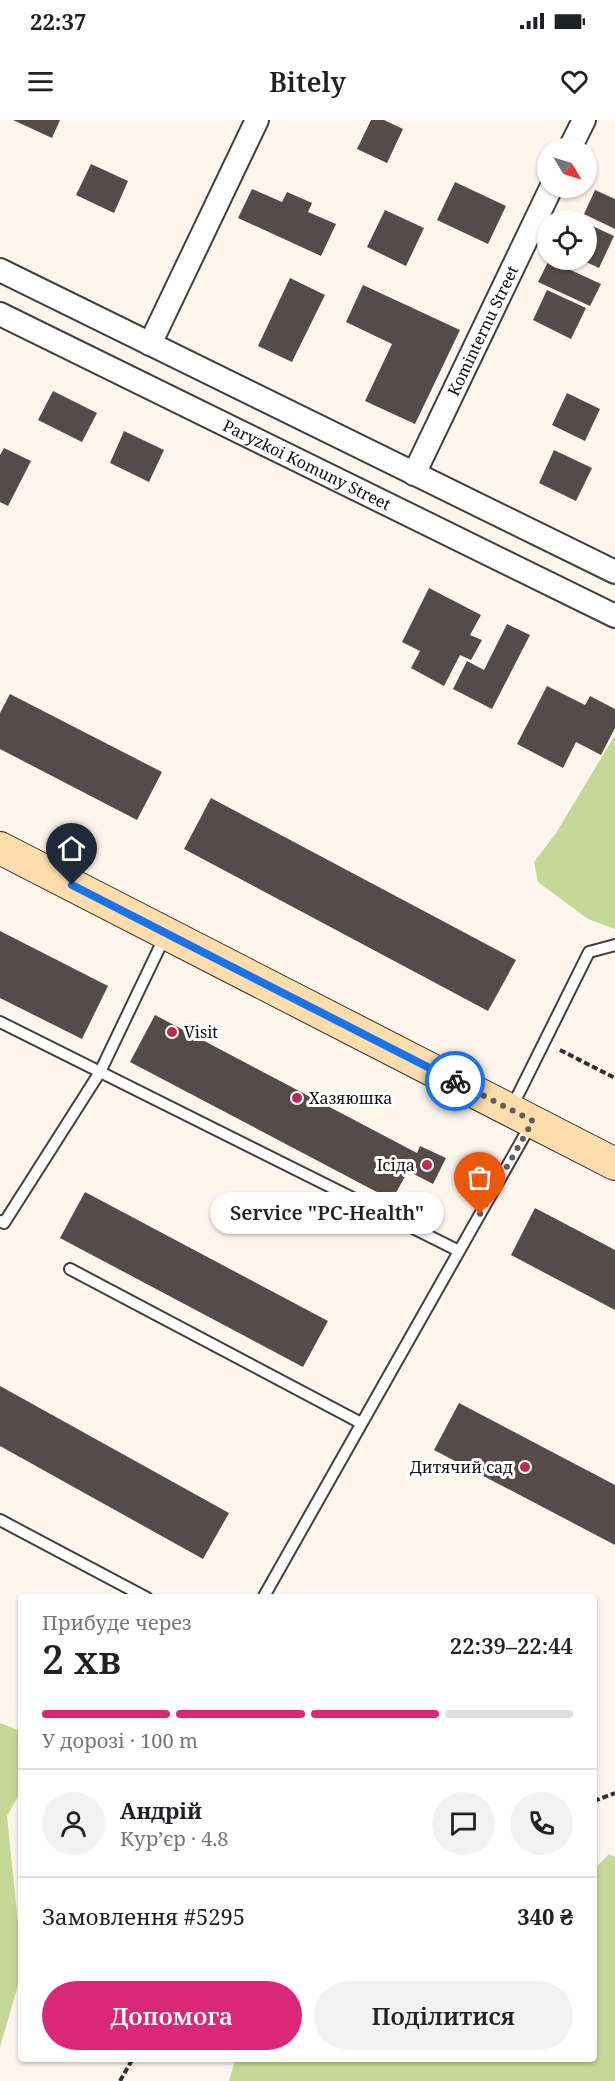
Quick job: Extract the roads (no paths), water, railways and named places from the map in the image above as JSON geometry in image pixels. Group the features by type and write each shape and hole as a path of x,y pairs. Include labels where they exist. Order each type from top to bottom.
{"main road":[{"path":"0,848 615,1164"}],"street":[{"path":"150,344 257,120"},
{"path":"575,138 584,120"},
{"name":"Kominternu Street","path":"414,474 546,198"},
{"path":"0,270 615,572"},
{"name":"Paryzkoi Komuny Street","path":"0,314 615,616"}],"lane":[{"path":"0,1221 4,1223 100,1072 166,933"},
{"path":"265,1594 459,1251 522,1115 545,1042 589,952 615,945"},
{"path":"0,1022 459,1251"},
{"path":"70,1269 361,1423"},
{"path":"0,1520 139,1594"}],"place":[{"name":"Visit","path":"172,1032"},
{"name":"Хазяюшка","path":"297,1098"},
{"name":"Ісіда","path":"427,1165"},
{"name":"Service \"PC-Health\"","path":"480,1214"},
{"name":"Дитячий сад","path":"525,1467"}]}
